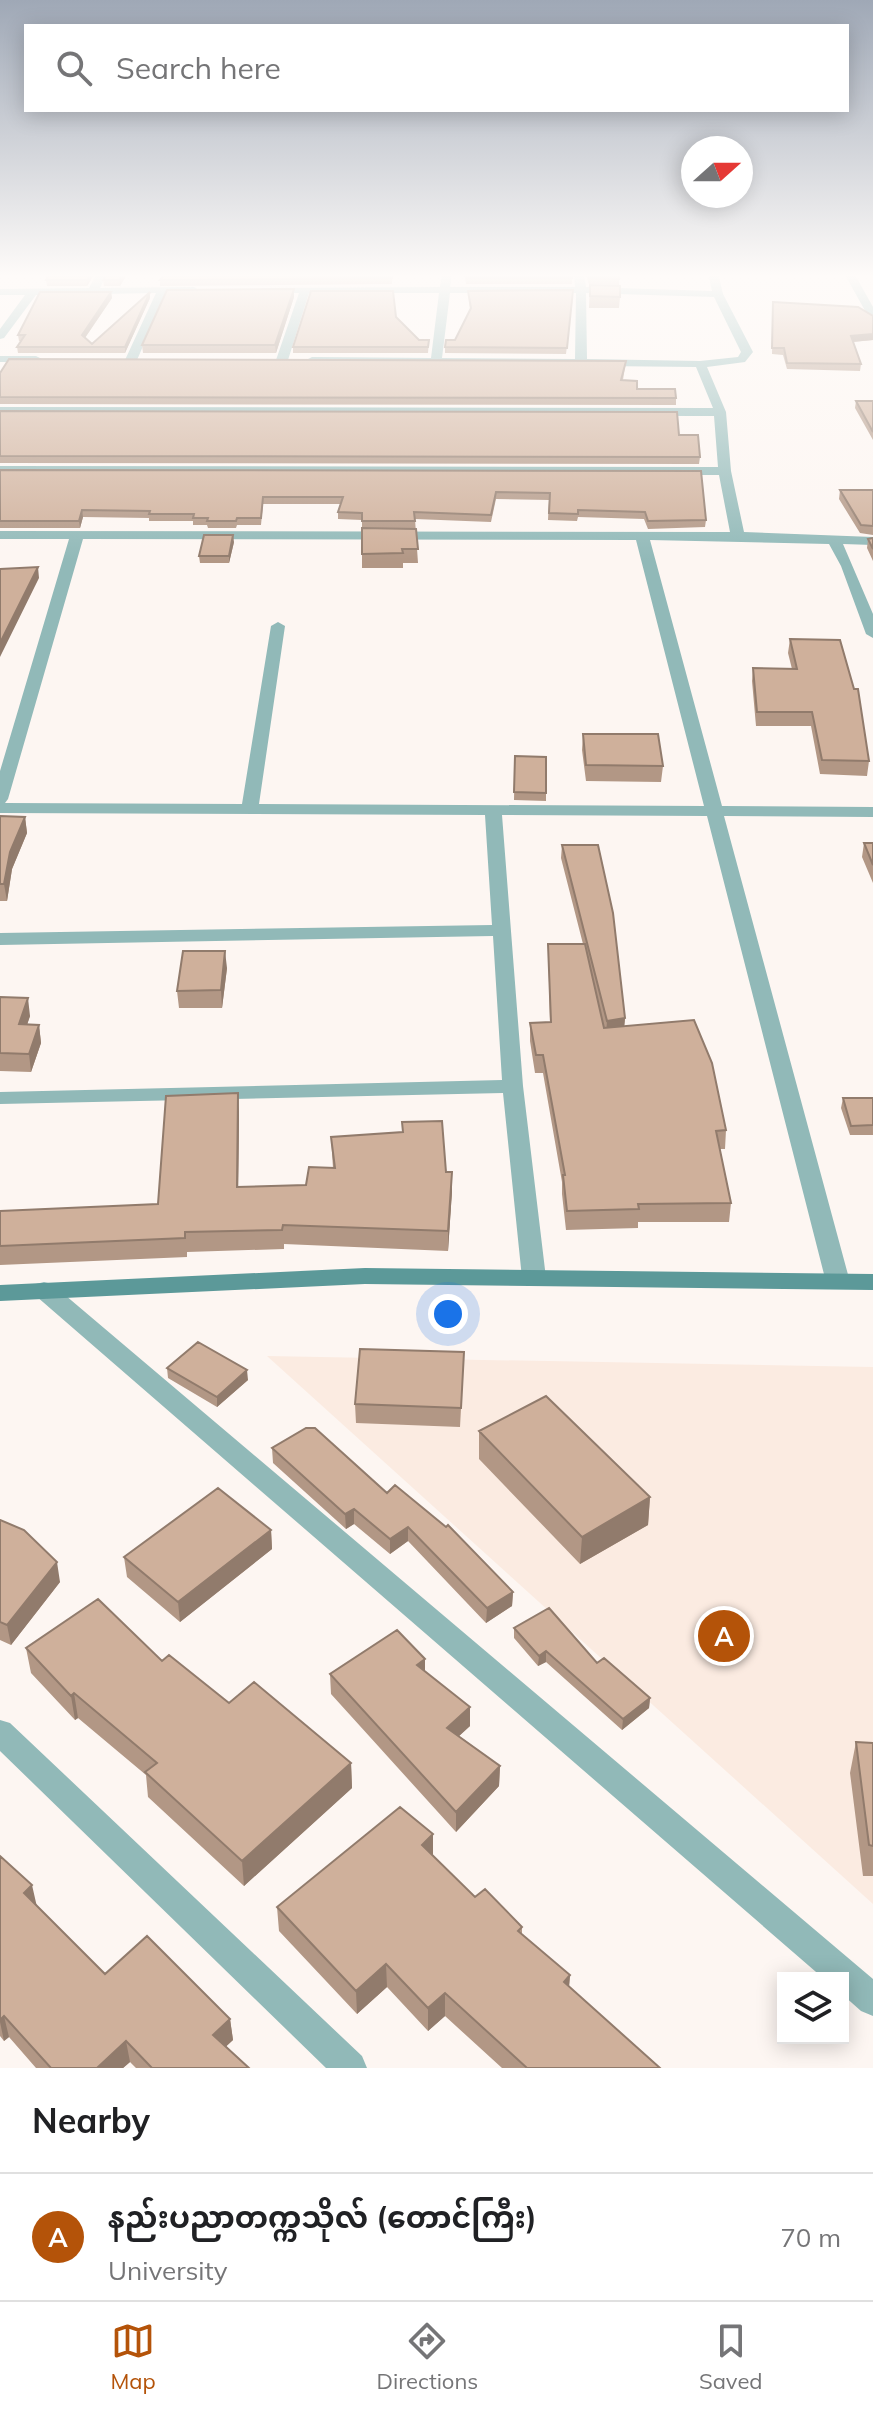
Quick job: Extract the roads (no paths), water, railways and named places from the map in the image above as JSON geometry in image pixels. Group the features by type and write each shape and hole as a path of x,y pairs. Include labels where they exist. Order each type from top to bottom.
{"main road":[{"path":"0,1293 365,1276 873,1282"}],"street":[{"path":"702,370 720,412 725,471 738,536"},
{"path":"0,411 720,412"},
{"path":"0,470 725,471"},
{"path":"0,535 738,536 873,541"},
{"path":"0,799 77,535"},
{"path":"642,536 838,1282"},
{"path":"834,540 848,566 873,634"},
{"path":"250,809 278,626"},
{"path":"0,808 873,812"},
{"path":"493,809 513,1086 534,1278"},
{"path":"0,939 503,930"},
{"path":"0,1098 513,1086"},
{"path":"44,1290 873,2000"},
{"path":"0,1732 350,2068"}],"place":[{"name":"နည်းပညာတက္ကသိုလ် (တောင်ကြီး)","path":"724,1636"}]}
